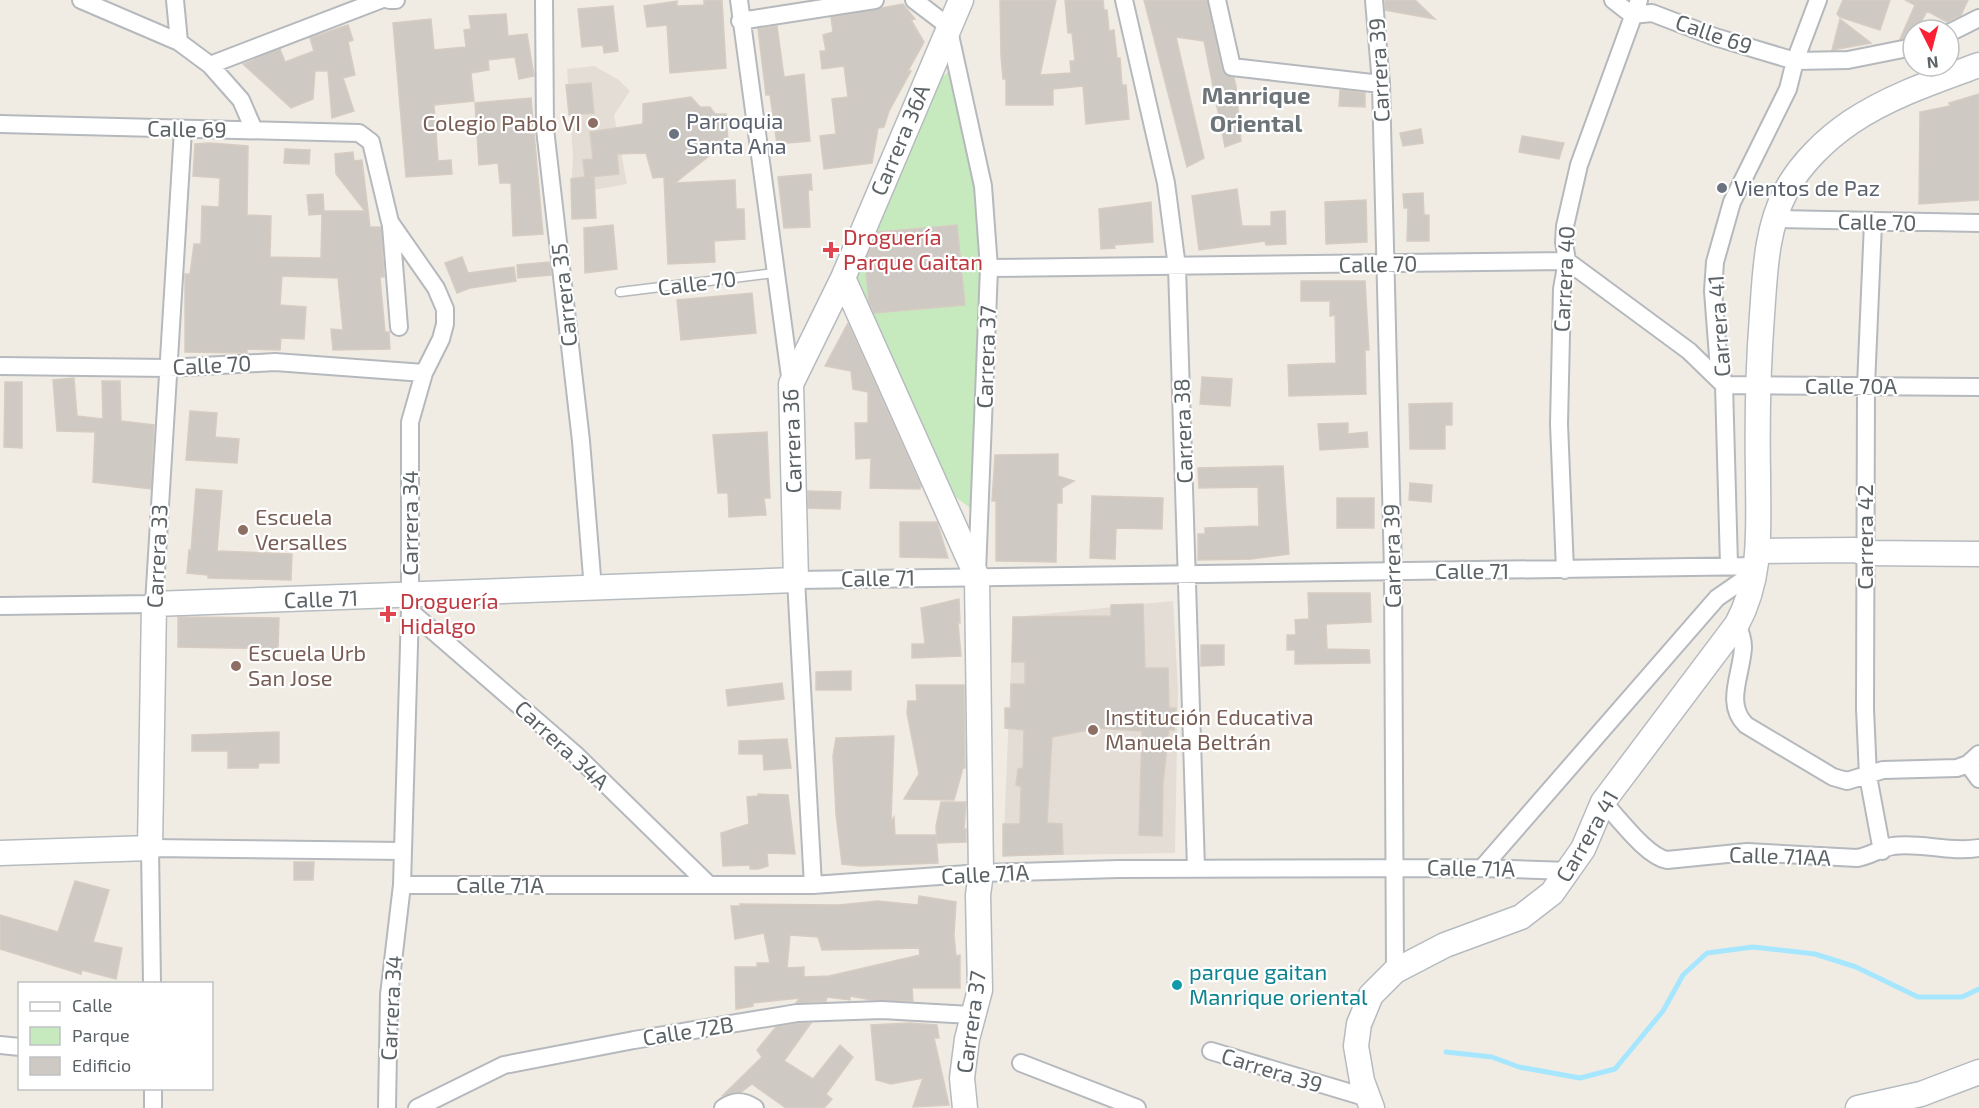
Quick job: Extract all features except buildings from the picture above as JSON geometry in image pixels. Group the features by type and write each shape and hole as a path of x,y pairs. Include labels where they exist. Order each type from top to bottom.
{"street":[{"path":"81,0 179,42 210,65 241,100 254,129"},
{"path":"175,0 179,42"},
{"path":"210,65 380,0"},
{"path":"389,0 396,0"},
{"name":"Carrera 35","path":"544,0 545,129 581,441 593,589"},
{"name":"Carrera 36","path":"738,0 791,384 796,580 813,885"},
{"path":"740,21 875,0"},
{"path":"914,0 948,26 961,0"},
{"name":"Carrera 38","path":"1124,0 1166,183 1177,267 1196,868"},
{"path":"1217,0 1232,68 1381,84"},
{"name":"Carrera 39","path":"1370,1103 1356,1059 1359,1024 1371,995 1395,971 1393,571 1381,84 1374,0"},
{"path":"1613,0 1636,8"},
{"name":"Carrera 41","path":"1729,565 1724,385 1718,357 1713,291 1715,262 1732,202 1788,89 1795,61 1818,0"},
{"name":"Calle 69","path":"1636,8 1715,37 1795,61 1848,60 1901,49"},
{"name":"Carrera 40","path":"1565,570 1559,424 1562,290 1567,261 1564,242 1571,195 1636,8"},
{"path":"1961,27 1979,18"},
{"name":"Carrera 37","path":"948,26 984,186 989,268 977,577 981,873 978,894 980,990 971,1016 962,1078 965,1108"},
{"name":"Carrera 36A","path":"791,384 843,278 948,26"},
{"name":"Carrera 41","path":"1395,971 1445,945 1532,911 1552,893 1569,872 1583,849 1603,802 1737,624 1753,587 1757,563 1757,385 1766,261 1774,219 1786,190 1813,154 1850,123 1893,98 1979,65"},
{"name":"Calle 69","path":"0,124 359,133 371,141"},
{"name":"Carrera 33","path":"153,982 150,848 154,604 183,130"},
{"name":"Carrera 34","path":"371,141 390,222 436,288 445,309 441,339 424,373 410,422 410,603 402,885 389,995 387,1108"},
{"name":"Calle 70","path":"1774,219 1873,223 1979,223"},
{"path":"390,222 399,327"},
{"name":"Carrera 42","path":"1873,223 1866,386 1865,709 1868,776 1882,851"},
{"path":"1567,261 1689,351 1724,385"},
{"name":"Calle 70","path":"989,268 1567,261"},
{"name":"Carrera 37","path":"843,278 977,577"},
{"name":"Calle 70","path":"0,366 168,368 275,362 424,373"},
{"name":"Calle 70A","path":"1724,385 1979,387"},
{"name":"Calle 71","path":"0,606 410,603 593,589 796,580 1565,570 1729,565 1855,550 1865,553 1979,554"},
{"path":"1482,868 1717,598 1757,563"},
{"name":"Carrera 34A","path":"410,603 575,754 708,884"},
{"path":"1737,624 1743,646 1736,685 1738,718 1746,725 1833,777 1847,781 1883,770 1941,769 1973,759 1979,778"},
{"name":"Calle 71AA","path":"1603,802 1659,859 1747,852 1857,858 1882,851 1890,846 1955,851 1979,848"},
{"path":"0,854 150,848 403,851"},
{"name":"Calle 71A","path":"402,885 813,885 981,873 1196,868 1395,867 1569,872"},
{"name":"Calle 72B","path":"417,1108 504,1065 634,1040 797,1013 882,1010 971,1016"},
{"path":"0,1045 18,1047"},
{"name":"Carrera 39","path":"1211,1051 1370,1103"},
{"path":"1021,1064 1137,1108"},
{"path":"1858,1108 1911,1096 1979,1072"},
{"path":"153,1090 153,1108"},
{"path":"727,1105 746,1102 755,1108"}],"lane":[{"name":"Calle 70","path":"620,292 774,273"}],"shaded area":[{"name":"Colegio Pablo VI","path":"594,66 619,80 630,91 614,115 627,184 571,194 573,157 567,69"},
{"name":"Institución Educativa Manuela Beltrán","path":"1173,601 1178,689 1175,853 1003,856 1013,617"}],"green space":[{"path":"950,70 976,146 988,293 976,377 970,508 934,480 843,278 916,103"}],"waterway":[{"path":"1446,1052 1492,1057 1519,1067 1580,1078 1615,1069 1663,1011 1683,975 1707,953 1753,947 1815,954 1856,967 1918,997 1962,997 1979,989"}],"place":[{"name":"Colegio Pablo VI","path":"593,123"},
{"name":"Parroquia Santa Ana","path":"674,134"},
{"name":"Vientos de Paz","path":"1722,188"},
{"name":"Droguería Parque Gaitan","path":"831,250"},
{"name":"Escuela Versalles","path":"243,530"},
{"name":"Droguería Hidalgo","path":"388,614"},
{"name":"Escuela Urb San Jose","path":"236,666"},
{"name":"Institución Educativa Manuela Beltrán","path":"1093,730"},
{"name":"parque gaitan Manrique oriental","path":"1177,985"}],"district":[{"name":"Manrique Oriental","path":"1256,110"}]}
